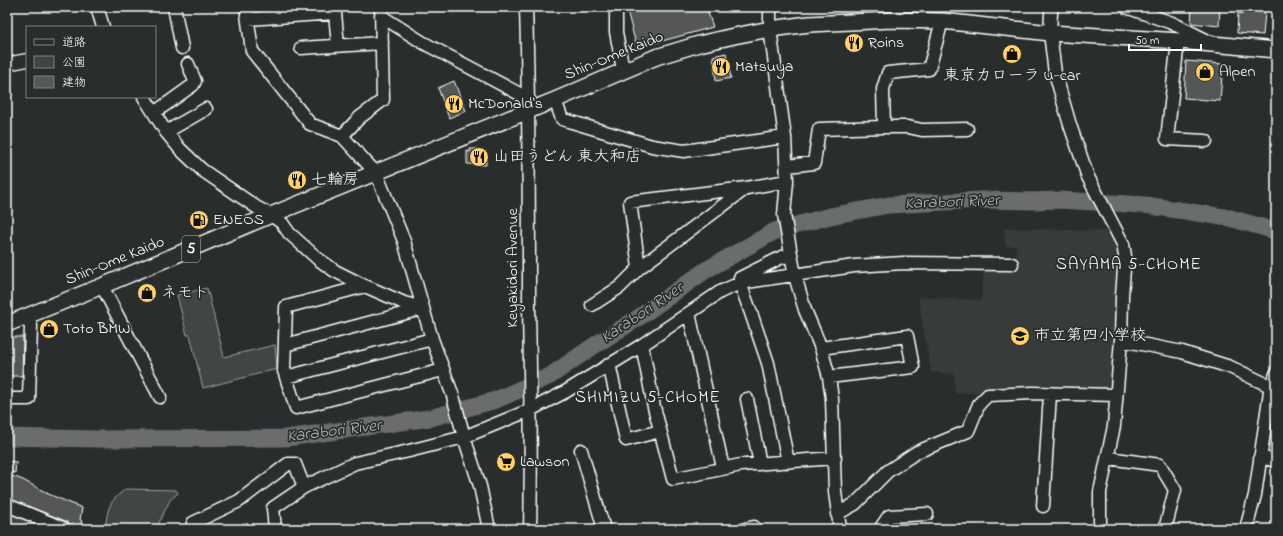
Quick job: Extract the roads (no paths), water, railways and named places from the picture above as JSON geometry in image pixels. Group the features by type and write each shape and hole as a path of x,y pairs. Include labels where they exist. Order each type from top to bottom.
{"main road":[{"name":"Shin-Ome Kaido","path":"7,324 376,173 529,104 555,100 656,57 699,44 770,29 809,24 866,20 892,20 942,22 1050,33 1178,40 1276,50"}],"street":[{"path":"97,7 103,26"},
{"path":"174,7 182,48"},
{"name":"Keyakidori Avenue","path":"526,7 529,104 530,529"},
{"path":"616,7 616,32 623,70"},
{"path":"770,7 770,29 786,138 787,181 784,216 795,276 805,310 821,348 828,377 832,400 835,492 840,529"},
{"path":"1052,7 1050,33 1055,73 1070,125 1092,186 1118,234 1125,256 1121,340 1114,426 1100,492 1100,529"},
{"path":"1126,7 1172,23 1213,44"},
{"path":"381,12 422,42 529,104"},
{"path":"342,136 359,118 383,100 381,12"},
{"path":"338,46 335,13 247,13 252,51 310,124 342,136 376,173 404,240 422,308 453,396 463,436 480,486 489,529"},
{"path":"884,127 883,89 888,73 929,68 942,22"},
{"path":"1178,40 1167,139 1206,141"},
{"path":"301,48 382,43"},
{"path":"7,64 26,60"},
{"path":"154,113 193,85 195,81 188,64"},
{"path":"145,98 166,132 180,149 202,170 282,223 289,233 318,259 335,271 365,286 404,303 422,308"},
{"path":"555,100 562,119 652,146 684,150 786,138"},
{"path":"166,132 206,109"},
{"path":"786,166 814,163 819,129 908,127 922,130 967,129"},
{"path":"639,268 630,202 746,188 787,181"},
{"path":"592,305 620,287 639,268 746,188"},
{"path":"788,462 768,363 740,283 740,278 791,255"},
{"path":"275,529 273,508 304,487 356,463 463,436 565,392 608,364 642,345 720,292 740,283 854,266 904,263 1012,264"},
{"path":"102,286 160,398"},
{"path":"365,286 286,307 284,371 296,408 443,370"},
{"path":"285,345 422,308"},
{"path":"689,313 723,468"},
{"path":"7,399 29,398 31,326 26,317"},
{"path":"821,348 908,336 912,367 828,377"},
{"path":"286,377 432,339"},
{"path":"1121,340 1182,352 1230,367 1272,387"},
{"path":"642,345 654,407 673,478 741,465 835,458"},
{"path":"608,364 626,440 660,431"},
{"path":"1246,529 1255,495 1272,387 1276,374"},
{"path":"837,514 855,504 888,471 917,452 968,431 979,404 988,395 1032,393 1116,395"},
{"path":"1043,506 1050,394"},
{"path":"747,399 760,464"},
{"path":"581,450 604,529"},
{"path":"1260,457 1276,461"},
{"path":"1108,458 1160,465 1175,490 1165,529"},
{"path":"194,529 193,523 239,501 288,464 295,464 304,487"},
{"path":"7,505 65,529"},
{"path":"882,529 882,526 889,516 927,514"},
{"path":"745,529 754,527 754,529"}],"waterway":[{"name":"Karabori River","path":"7,437 95,439 286,438 430,418 496,400 550,376 638,318 706,270 775,231 830,216 889,205 981,200 1060,200 1145,205 1230,218 1276,231"}],"place":[{"name":"Roins","path":"854,43"},
{"name":"東京カローラ U-car","path":"1012,54"},
{"name":"Matsuya","path":"721,67"},
{"name":"Alpen","path":"1205,72"},
{"name":"McDonald's","path":"454,104"},
{"name":"山田うどん 東大和店","path":"479,157"},
{"name":"七輪房","path":"297,180"},
{"name":"ENEOS","path":"199,220"},
{"name":"ネモト","path":"147,293"},
{"name":"Toto BMW","path":"49,329"},
{"name":"市立第四小学校","path":"1020,336"},
{"name":"Lawson","path":"506,462"}],"district":[{"name":"SAYAMA 5-CHOME","path":"1129,264"},
{"name":"SHIMIZU 5-CHOME","path":"648,397"}]}
